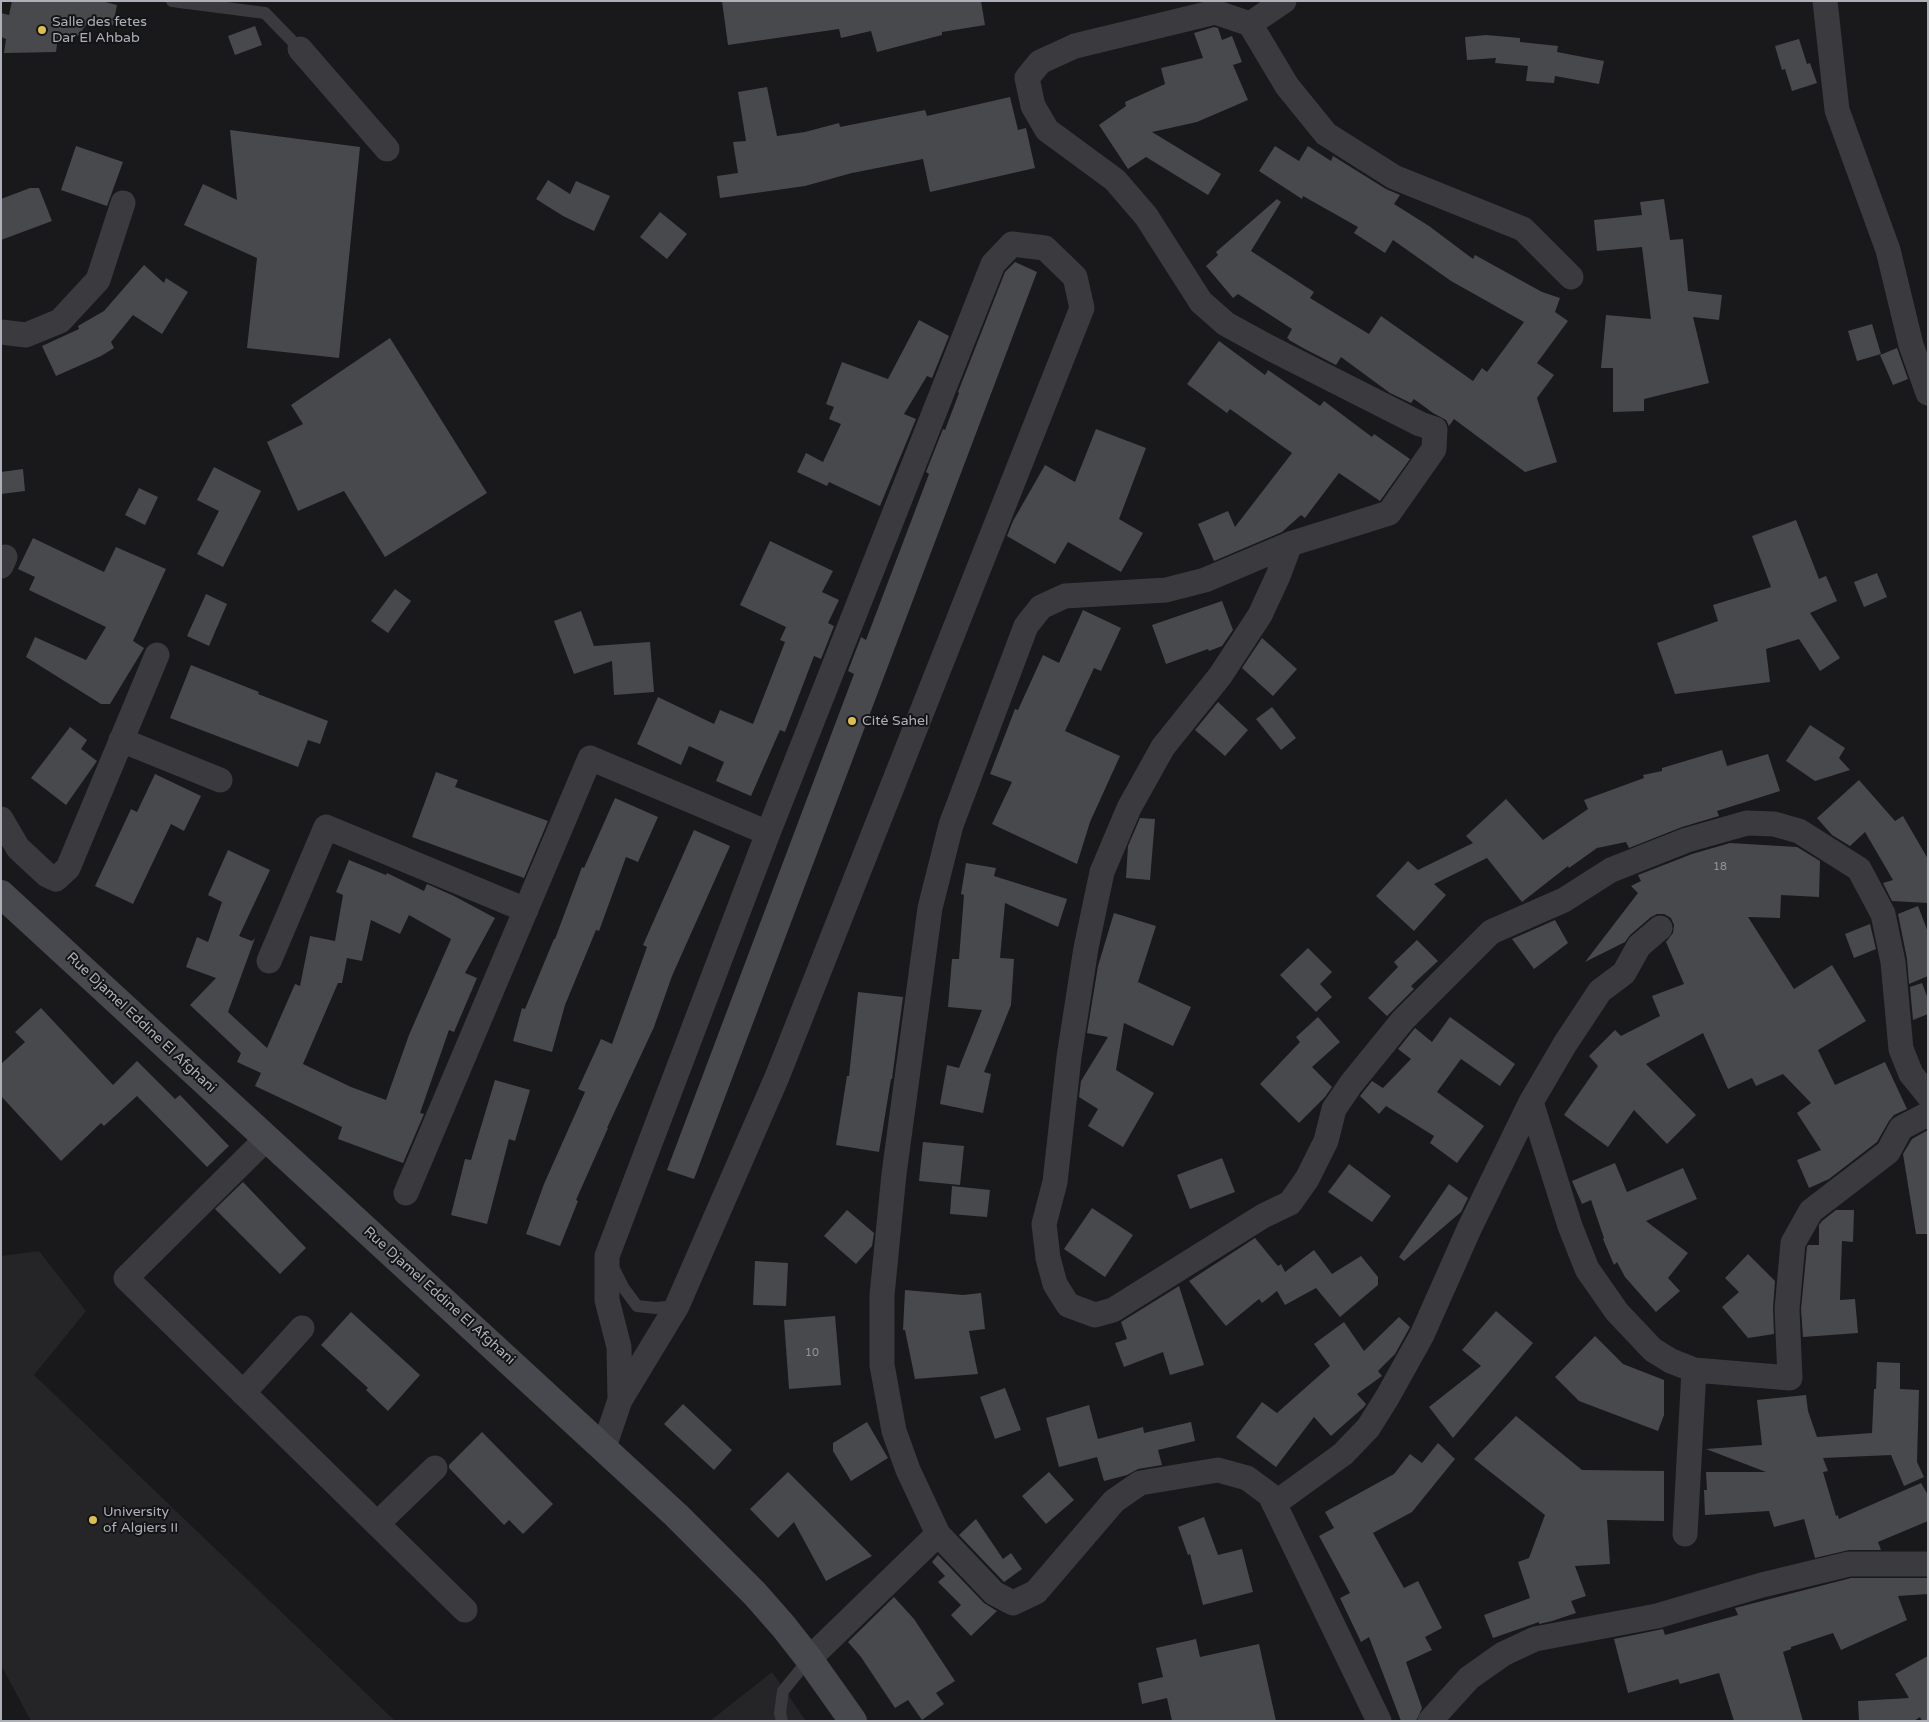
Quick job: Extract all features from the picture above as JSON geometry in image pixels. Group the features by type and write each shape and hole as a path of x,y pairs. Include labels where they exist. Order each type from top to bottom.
{"main road":[{"name":"Rue Djamel Eddine El Afghani","path":"2,897 604,1447 756,1594 809,1659 853,1721"}],"street":[{"path":"1250,24 1284,1"},
{"path":"1825,1 1837,110 1888,250 1911,345 1928,394"},
{"path":"1379,1721 1270,1495 1247,1478 1218,1470 1140,1483 1114,1502 1036,1592 1013,1603 994,1593 938,1534 908,1470 894,1431 882,1365 882,1295 894,1174 930,908 951,825 1026,626 1041,607 1065,596 1166,590 1205,580 1290,544 1389,513 1434,449 1435,429 1420,424 1226,324 1201,302 1146,216 1115,180 1047,130 1033,106 1027,78 1040,62 1075,46 1215,12 1250,24 1287,86 1326,134 1394,176 1523,230 1571,276"},
{"path":"300,49 387,149"},
{"path":"1,332 26,335 60,321 98,280 123,203"},
{"path":"604,1447 620,1400 677,1306 777,1077 1082,308 1075,277 1045,248 1012,244 993,264 768,833 607,1256 607,1300 619,1347 620,1400"},
{"path":"1290,544 1260,615 1220,676 1164,747 1129,808 1102,872 1086,948 1069,1057 1054,1182 1044,1224 1048,1258 1055,1284 1068,1305 1095,1315 1113,1310 1264,1216 1290,1203 1307,1179 1326,1141 1334,1108 1351,1084 1403,1020 1491,932 1564,900 1611,870 1687,840 1747,823 1774,824 1798,831 1859,869 1884,914 1893,962 1901,1049 1911,1074 1928,1095"},
{"path":"1,819 18,848 47,875 56,878 68,868 157,654"},
{"path":"121,740 220,780"},
{"path":"406,1193 590,758 768,833"},
{"path":"269,961 326,827 526,910"},
{"path":"1274,1504 1343,1454 1368,1428 1422,1335 1470,1227 1531,1102 1565,1044 1600,991 1624,974 1639,946 1660,928"},
{"path":"1531,1102 1570,1226 1587,1269 1617,1312 1653,1350 1671,1362 1694,1370 1790,1378 1787,1309 1793,1243 1812,1211 1888,1152 1902,1128 1928,1114"},
{"path":"266,1138 126,1278 465,1610"},
{"path":"243,1393 302,1328"},
{"path":"1684,1534 1694,1370"},
{"path":"377,1524 436,1468"},
{"path":"809,1659 938,1534"},
{"path":"1430,1721 1470,1678 1503,1654 1535,1640 1658,1616 1762,1585 1849,1564 1928,1564"}],"lane":[{"path":"172,1 265,13 300,49"},
{"path":"607,1256 623,1288 637,1306 656,1308 677,1306"},
{"path":"780,1718 783,1691 809,1659"}],"shaded area":[{"name":"University of Algiers II","path":"39,1251 86,1311 34,1375 395,1721 31,1721 1,1665 1,1256"},
{"path":"772,1672 806,1721 710,1721"}],"building":[{"name":"Salle des fetes Dar El Ahbab","path":"12,1 101,1 117,5 113,25 86,25 78,36 58,36 56,52 4,53 6,39 1,37 1,13 9,15"},
{"path":"722,1 981,1 985,25 942,32 942,35 877,52 871,31 841,38 839,29 728,45"},
{"path":"255,26 262,45 235,55 228,36"},
{"path":"1214,27 1218,28 1222,40 1232,36 1242,62 1233,65 1248,100 1197,122 1152,132 1221,174 1208,195 1146,157 1128,169 1099,125 1126,106 1125,102 1165,84 1161,68 1203,58 1194,33"},
{"path":"1486,35 1520,38 1520,42 1558,46 1557,52 1604,61 1599,84 1555,76 1554,83 1526,81 1528,66 1495,63 1496,58 1467,60 1465,37"},
{"path":"1799,39 1807,64 1810,63 1817,83 1792,91 1785,69 1782,70 1775,46"},
{"path":"767,87 777,136 805,132 839,123 840,127 925,110 927,116 1010,97 1018,130 1026,128 1035,168 930,192 923,159 852,173 805,186 720,198 717,176 738,173 733,142 746,141 738,92"},
{"path":"230,130 360,147 339,358 247,348 257,258 184,225 203,184 237,200"},
{"path":"76,146 123,162 107,206 61,190"},
{"path":"1275,146 1299,161 1308,146 1331,161 1333,156 1386,189 1400,195 1394,204 1429,226 1473,259 1475,255 1542,292 1560,298 1555,312 1568,321 1537,363 1554,375 1537,398 1557,462 1525,472 1454,419 1449,426 1446,420 1414,399 1411,403 1390,393 1341,357 1336,365 1303,348 1287,338 1292,329 1238,294 1233,298 1206,266 1218,255 1216,252 1277,199 1281,202 1251,251 1314,292 1310,298 1369,334 1381,316 1473,381 1482,368 1487,372 1524,322 1451,281 1393,240 1385,253 1354,233 1358,227 1303,196 1302,199 1259,171"},
{"path":"548,180 570,194 576,181 610,196 594,231 563,216 536,199"},
{"path":"30,188 39,188 52,221 1,240 1,199"},
{"path":"1664,199 1670,240 1683,239 1688,291 1722,295 1719,320 1693,317 1709,383 1644,399 1644,411 1613,412 1613,368 1601,368 1606,315 1651,319 1642,247 1597,251 1594,220 1642,215 1640,202"},
{"path":"660,212 687,234 667,259 640,237"},
{"name":"Cité Sahel","path":"1015,262 1037,272 694,1179 667,1170 854,674 848,671 861,637 866,640 929,474 926,472 943,429 945,430 1005,272"},
{"path":"144,265 164,283 166,278 188,292 162,334 133,315 111,342 114,348 101,356 56,376 42,346 79,329 78,326 104,311"},
{"path":"919,320 949,336 932,378 927,376 904,414 916,419 880,506 829,482 827,486 797,472 806,453 823,462 841,424 829,419 834,407 826,404 842,362 888,379"},
{"path":"1872,324 1881,354 1857,361 1848,331"},
{"path":"390,338 487,493 385,557 344,491 298,511 267,442 303,424 291,405"},
{"path":"1219,341 1265,375 1268,370 1320,406 1324,401 1372,437 1374,434 1410,459 1380,501 1339,473 1305,518 1301,515 1282,532 1214,561 1198,524 1228,511 1235,527 1292,453 1230,409 1227,413 1187,384"},
{"path":"1897,348 1908,379 1893,385 1880,355"},
{"path":"1096,429 1146,448 1119,519 1143,533 1121,572 1068,542 1055,564 1007,536 1013,521 1045,465 1075,482"},
{"path":"214,467 261,491 223,567 197,554 219,511 197,500"},
{"path":"23,469 25,491 1,494 1,472"},
{"path":"139,488 158,497 145,525 125,515"},
{"path":"1796,520 1819,579 1826,576 1837,601 1810,613 1840,658 1820,671 1799,639 1766,649 1770,682 1675,694 1657,643 1718,621 1713,605 1771,587 1752,536"},
{"path":"33,538 104,572 116,547 166,569 133,641 144,648 110,704 101,704 26,657 35,637 86,660 106,627 29,590 35,577 18,569"},
{"path":"770,541 833,571 822,592 839,600 828,623 834,626 821,659 814,656 785,732 780,730 751,796 716,781 724,762 689,746 681,765 637,744 658,697 714,724 720,710 753,724 785,642 780,640 786,627 740,605"},
{"path":"1877,573 1887,597 1864,607 1854,582"},
{"path":"395,589 411,601 388,633 371,621"},
{"path":"206,594 227,604 209,646 187,636"},
{"path":"1222,601 1233,630 1222,646 1166,664 1152,625"},
{"path":"1083,610 1121,628 1101,671 1094,668 1065,731 1120,756 1090,822 1077,864 992,824 1012,782 990,774 1015,709 1018,710 1043,655 1059,663"},
{"path":"581,611 594,646 650,642 654,692 614,695 612,661 574,674 554,621"},
{"path":"1262,638 1297,669 1273,696 1242,668"},
{"path":"191,665 328,721 320,744 308,740 298,767 170,718"},
{"path":"1218,702 1248,730 1225,756 1195,730"},
{"path":"1272,707 1296,738 1281,750 1256,719"},
{"path":"1810,725 1845,748 1839,758 1850,770 1815,781 1786,761"},
{"path":"70,727 87,740 81,749 97,761 66,805 31,778"},
{"path":"1722,750 1727,766 1768,754 1780,791 1717,811 1719,816 1682,827 1629,848 1626,842 1597,848 1569,868 1568,866 1522,902 1487,858 1434,884 1446,895 1414,931 1376,896 1408,861 1418,870 1473,843 1466,836 1506,799 1543,840 1588,809 1584,800 1644,778 1643,775 1662,771 1662,768"},
{"path":"436,772 458,780 455,787 548,821 524,878 412,837"},
{"path":"155,774 201,796 184,831 171,824 133,904 95,886 131,809 137,812"},
{"path":"1859,780 1895,821 1903,816 1928,859 1928,903 1892,901 1883,883 1893,880 1865,832 1850,846 1832,835 1817,818"},
{"path":"615,798 658,817 638,862 626,857 599,931 596,930 565,1005 552,1052 513,1041 522,1008 525,1009 555,939 582,867 584,868"},
{"path":"1140,818 1155,819 1150,880 1126,878 1128,846"},
{"path":"694,830 730,846 672,976 654,1027 576,1200 578,1201 560,1246 526,1234 544,1184 585,1092 578,1089 601,1039 612,1044 647,947 643,945"},
{"path":"1730,843 1797,847 1820,861 1819,897 1781,895 1780,918 1748,917 1794,989 1832,965 1866,1021 1818,1050 1835,1085 1885,1062 1907,1109 1894,1115 1877,1142 1829,1179 1809,1188 1797,1160 1821,1150 1797,1113 1811,1103 1783,1074 1756,1086 1752,1078 1728,1089 1703,1033 1646,1064 1696,1115 1667,1144 1634,1110 1608,1147 1564,1115 1598,1066 1589,1056 1615,1030 1621,1036 1660,1016 1652,996 1684,984 1666,942 1673,933 1674,925 1671,918 1664,914 1657,914 1651,917 1630,935 1625,942 1585,962 1638,893 1631,886 1641,881 1638,875 1692,854"},
{"path":"228,850 270,870 239,936 252,941 255,938 228,1012 267,1048 295,984 300,986 310,936 335,941 343,895 336,892 349,860 386,875 387,873 424,891 427,884 495,918 465,973 477,978 454,1032 449,1030 420,1113 424,1114 403,1163 338,1139 342,1127 255,1086 261,1073 237,1062 241,1053 190,1005 216,978 186,967 197,937 208,942 222,902 208,895","holes":["409,915 451,939 409,1035 386,1100 351,1087 303,1064 338,983 342,983 347,958 362,961 371,920 400,934"]},
{"path":"966,863 996,868 994,876 1067,899 1058,927 1005,903 1000,958 1014,959 1011,1005 984,1072 991,1074 983,1113 940,1104 947,1065 959,1068 982,1010 948,1007 952,959 959,959 964,895 961,894"},
{"path":"1918,906 1928,932 1928,976 1909,984 1907,959 1898,914"},
{"path":"1114,913 1156,926 1138,982 1191,1007 1173,1046 1124,1023 1116,1070 1154,1093 1123,1147 1088,1126 1098,1109 1079,1097 1081,1081 1108,1037 1087,1033 1098,966"},
{"path":"1555,920 1568,943 1534,969 1512,939"},
{"path":"1870,924 1876,949 1854,958 1845,934"},
{"path":"1417,940 1438,961 1411,986 1414,989 1387,1016 1368,998 1398,967 1394,962"},
{"path":"1308,948 1332,972 1320,984 1332,997 1316,1012 1280,975"},
{"path":"1922,983 1928,999 1928,1014 1913,1020 1910,987"},
{"path":"858,992 903,997 892,1079 879,1152 836,1145 847,1076 849,1076"},
{"path":"41,1008 113,1085 137,1061 175,1099 180,1095 229,1146 207,1167 137,1096 104,1126 101,1123 61,1161 1,1096 1,1064 25,1042 15,1032"},
{"path":"1318,1017 1340,1042 1312,1067 1332,1087 1325,1097 1299,1123 1260,1084 1300,1042 1296,1037"},
{"path":"1450,1017 1515,1064 1500,1086 1461,1059 1437,1092 1484,1126 1457,1163 1430,1143 1434,1136 1386,1106 1379,1114 1360,1096 1372,1081 1383,1088 1411,1059 1398,1049 1415,1028 1432,1042"},
{"path":"495,1080 530,1090 515,1141 509,1139 487,1224 451,1215 465,1159 471,1160"},
{"path":"1928,1130 1928,1234 1916,1234 1903,1154 1912,1139"},
{"path":"923,1142 964,1146 960,1185 919,1181"},
{"path":"1222,1158 1235,1192 1190,1209 1177,1175"},
{"path":"1615,1163 1627,1192 1683,1168 1697,1199 1646,1221 1688,1253 1668,1278 1680,1291 1656,1312 1625,1277 1617,1262 1614,1265 1603,1239 1591,1200 1582,1204 1572,1181"},
{"path":"1349,1164 1391,1196 1372,1222 1328,1192"},
{"path":"243,1182 306,1248 280,1274 215,1209"},
{"path":"1449,1184 1468,1198 1461,1212 1404,1261 1399,1257"},
{"path":"952,1186 990,1190 987,1217 950,1214"},
{"path":"1092,1208 1133,1235 1105,1277 1064,1249"},
{"path":"847,1210 874,1233 872,1246 856,1264 824,1236"},
{"path":"1836,1210 1854,1210 1853,1242 1842,1241 1840,1300 1855,1299 1858,1333 1803,1337 1801,1309 1807,1247 1808,1245 1819,1245 1819,1225"},
{"path":"1255,1238 1278,1266 1281,1264 1285,1272 1314,1250 1332,1274 1361,1256 1378,1277 1378,1285 1340,1317 1316,1288 1285,1305 1277,1291 1262,1303 1259,1299 1226,1326 1189,1281"},
{"path":"1748,1254 1775,1281 1774,1334 1748,1338 1722,1307 1739,1292 1725,1278"},
{"path":"755,1261 788,1263 786,1306 753,1305"},
{"path":"1179,1286 1204,1365 1170,1375 1163,1352 1124,1367 1115,1343 1127,1339 1121,1322"},
{"path":"905,1290 963,1295 981,1293 985,1329 969,1331 978,1374 915,1379 905,1330 903,1330"},
{"path":"1496,1311 1533,1343 1453,1438 1429,1407 1481,1366 1462,1350"},
{"path":"351,1312 420,1375 388,1411 366,1390 368,1388 321,1345"},
{"path":"835,1316 841,1385 789,1389 784,1320"},
{"path":"1399,1317 1410,1327 1395,1354 1378,1371 1382,1376 1357,1394 1366,1404 1364,1407 1331,1436 1314,1417 1276,1467 1236,1437 1262,1402 1277,1413 1330,1366 1314,1344 1344,1322 1364,1351"},
{"path":"1595,1336 1623,1364 1664,1380 1664,1415 1658,1431 1579,1401 1555,1377"},
{"path":"1877,1362 1900,1363 1900,1389 1919,1390 1917,1462 1924,1477 1904,1486 1891,1455 1823,1458 1828,1471 1823,1472 1836,1516 1838,1515 1839,1519 1921,1483 1928,1495 1928,1521 1878,1542 1881,1550 1849,1550 1815,1558 1804,1519 1774,1527 1769,1511 1705,1515 1704,1490 1707,1490 1706,1472 1766,1472 1706,1449 1762,1445 1757,1400 1806,1395 1808,1411 1817,1437 1872,1433"},
{"path":"1005,1388 1021,1430 995,1439 980,1397"},
{"path":"683,1404 732,1450 714,1470 664,1424"},
{"path":"1089,1405 1098,1439 1143,1427 1144,1433 1191,1422 1195,1441 1158,1450 1162,1465 1138,1469 1127,1475 1104,1481 1097,1457 1059,1467 1046,1418"},
{"path":"1516,1416 1582,1470 1664,1471 1664,1521 1607,1520 1610,1564 1575,1566 1586,1596 1571,1601 1576,1613 1552,1621 1539,1624 1539,1622 1493,1638 1484,1615 1530,1598 1518,1562 1529,1558 1545,1515 1474,1459"},
{"path":"867,1422 888,1458 851,1481 833,1451 833,1443"},
{"path":"482,1432 553,1504 523,1534 509,1520 504,1525 449,1468 449,1465"},
{"path":"1438,1443 1455,1459 1412,1512 1373,1533 1404,1588 1418,1581 1442,1628 1425,1637 1432,1650 1406,1662 1422,1708 1416,1721 1401,1721 1369,1637 1361,1642 1340,1598 1350,1593 1319,1536 1334,1528 1325,1512 1394,1474 1410,1454 1422,1463"},
{"path":"788,1472 872,1556 826,1581 794,1522 778,1538 750,1509"},
{"path":"1049,1472 1074,1500 1046,1524 1022,1496"},
{"path":"1204,1517 1218,1555 1242,1549 1253,1592 1203,1605 1190,1554 1188,1555 1178,1527"},
{"path":"976,1519 1003,1559 1011,1553 1022,1569 1004,1582 959,1535"},
{"path":"938,1555 984,1603 997,1611 971,1636 951,1615 961,1605 938,1582 945,1576 932,1562"},
{"path":"1851,1578 1928,1578 1928,1594 1898,1596 1907,1620 1841,1650 1833,1633 1791,1647 1791,1649 1783,1652 1803,1721 1734,1721 1719,1673 1680,1684 1678,1679 1628,1693 1614,1639 1663,1629 1665,1635 1738,1615 1735,1608"},
{"path":"894,1597 914,1619 955,1681 936,1693 944,1704 922,1720 908,1700 895,1708 861,1657 848,1642"},
{"path":"1196,1639 1200,1657 1259,1644 1276,1721 1172,1721 1167,1698 1142,1704 1138,1683 1163,1677 1156,1648"},
{"path":"1928,1656 1928,1721 1922,1721 1920,1717 1914,1721 1859,1721 1858,1701 1909,1698 1895,1674"}],"place":[{"name":"Salle des fetes Dar El Ahbab","path":"42,30"},
{"name":"Cité Sahel","path":"852,721"},
{"name":"University of Algiers II","path":"93,1520"}]}
